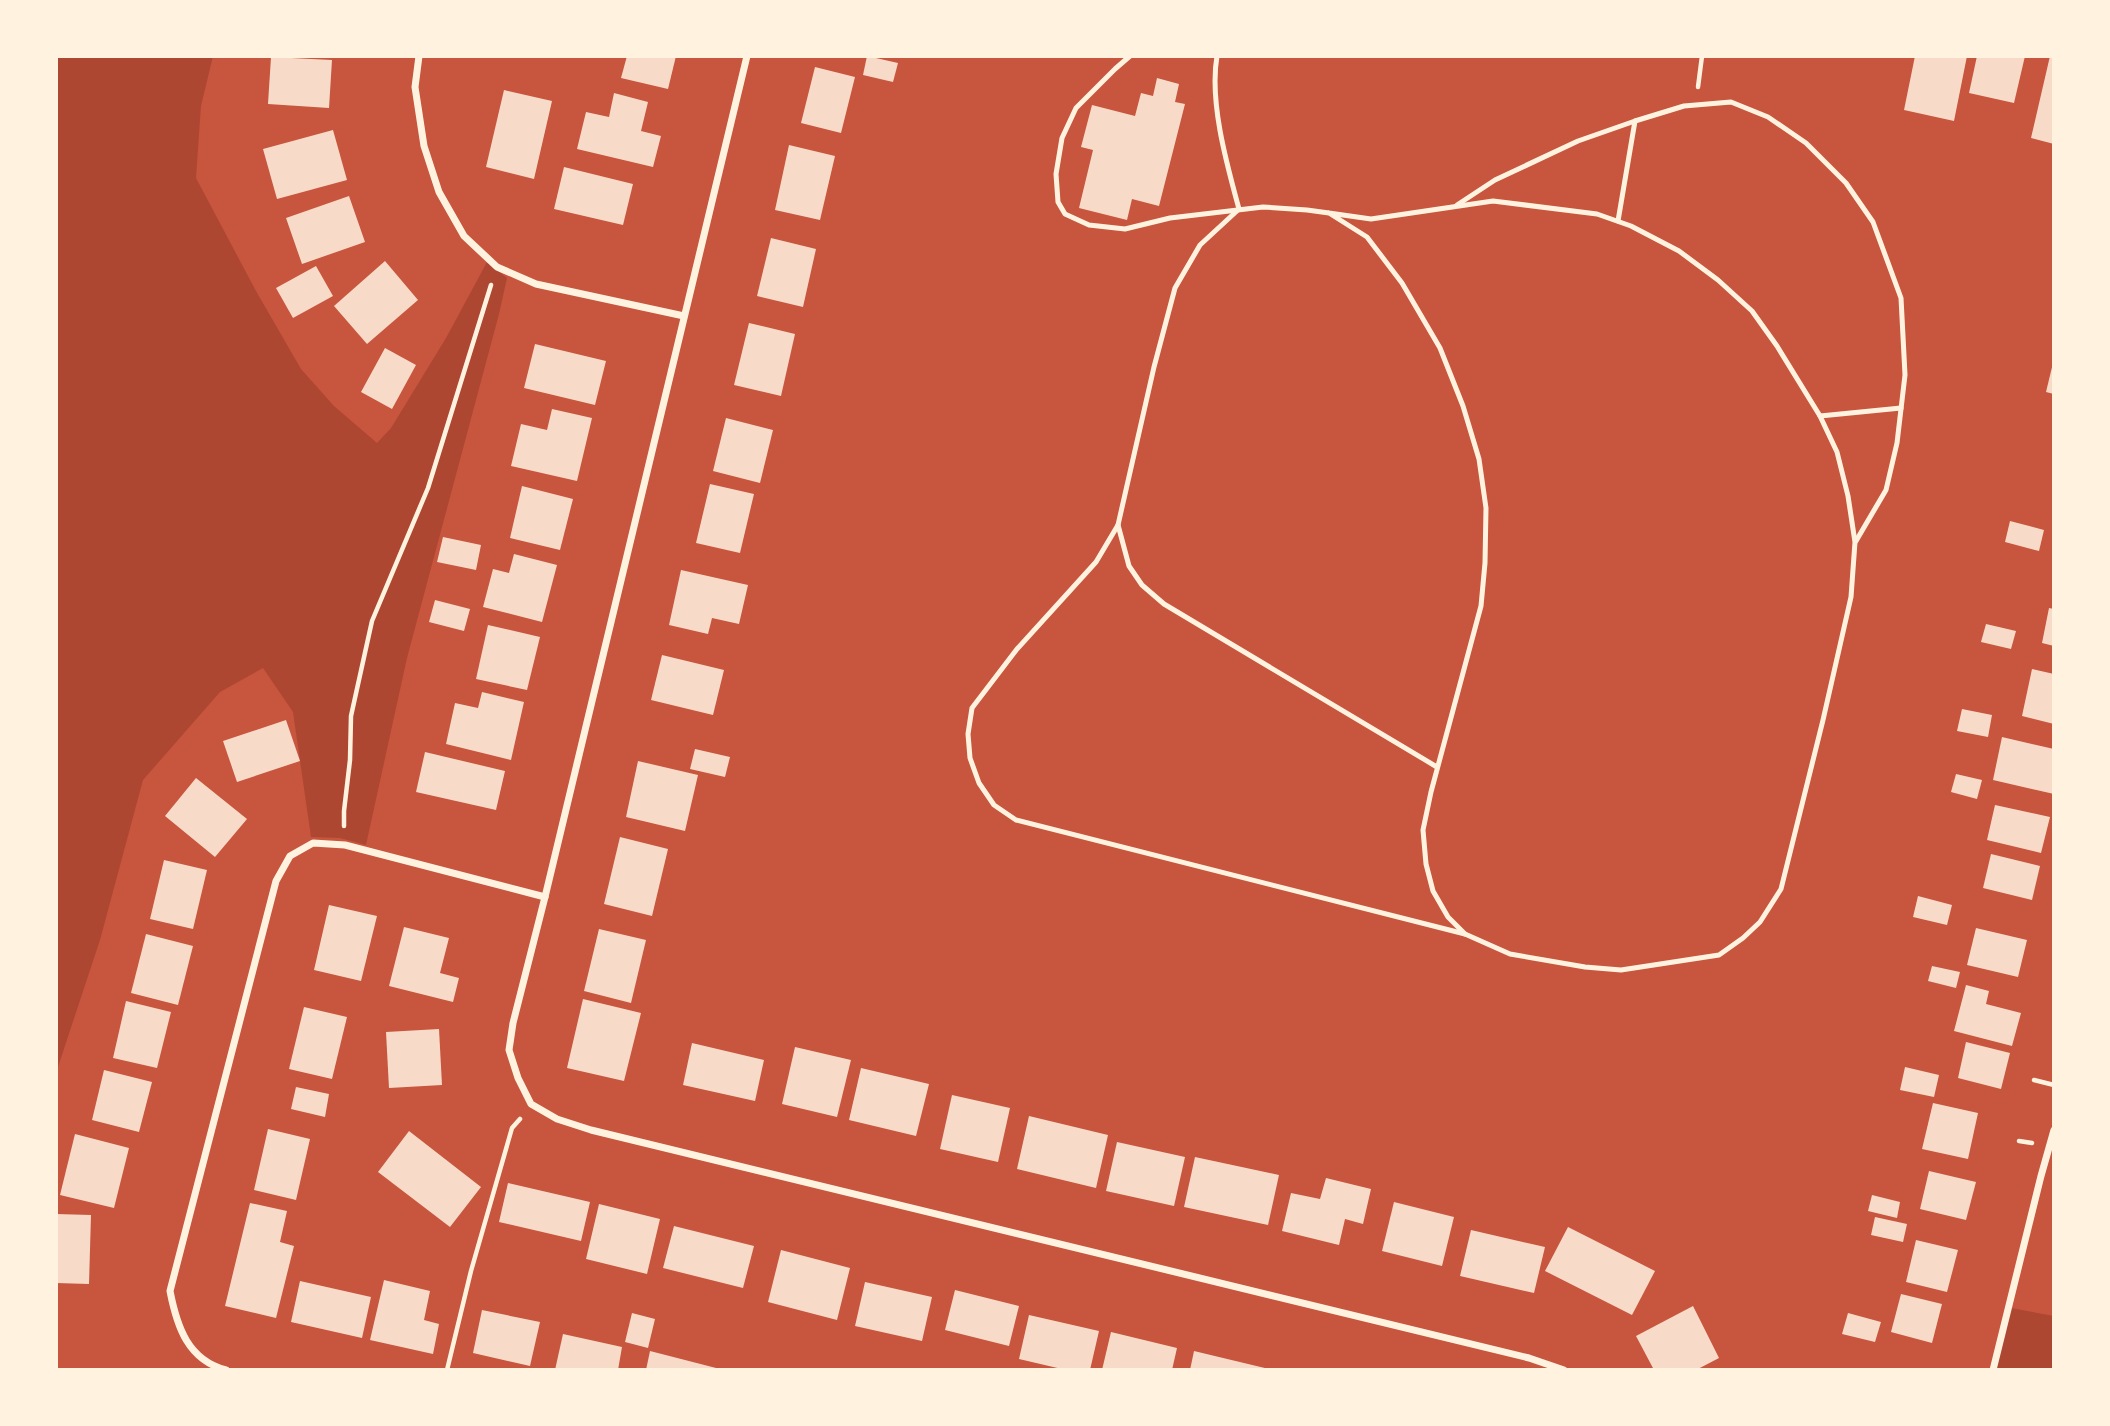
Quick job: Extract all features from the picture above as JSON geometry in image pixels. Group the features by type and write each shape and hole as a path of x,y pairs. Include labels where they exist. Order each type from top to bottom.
{"street":[{"path":"419,56 415,87 424,146 439,192 464,236 497,267 536,284 684,316"},
{"path":"747,56 513,1023 509,1050 518,1078 531,1104 557,1119 591,1130 1503,1351 1564,1370"},
{"path":"226,1370 212,1366 189,1346 176,1319 170,1291 275,881 290,856 313,843 345,845 545,897"},
{"path":"1993,1370 2054,1130"}],"lane":[{"path":"1130,56 1076,108 1062,138 1056,174 1058,202 1065,214 1089,225 1125,229 1170,218 1238,209 1263,207 1371,219 1493,201 1597,214 1618,221 1679,251 1718,280 1752,311 1777,346 1820,416 1837,452 1848,496 1855,542 1851,597 1781,889 1760,922 1719,955 1621,970 1585,967 1510,954 1465,934 1016,820 994,805 979,783 970,758 968,734 972,708 1017,649 1096,562 1118,525 1175,288 1200,245 1238,209"},
{"path":"1217,56 1214,69 1217,105 1238,209"},
{"path":"1454,206 1495,180 1578,141 1684,106 1731,103 1768,117 1806,143 1846,183 1873,222 1901,299 1905,375 1897,443 1886,490 1855,542"},
{"path":"1618,221 1635,121"},
{"path":"1329,213 1367,237 1402,283 1440,348 1463,406 1479,459 1486,508 1481,606 1437,767 1423,830 1426,864 1433,891 1448,917 1465,934"},
{"path":"1820,416 1901,408"},
{"path":"1118,525 1129,566 1142,585 1164,604 1437,767"}],"path":[{"path":"1695,105 1702,56"},
{"path":"345,845 344,811 350,760 351,716 372,621 428,488 497,267"},
{"path":"2034,1080 2054,1085"},
{"path":"447,1370 471,1271 512,1128 531,1104"}],"shaded area":[{"path":"56,56 213,56 201,106 196,178 301,369 334,406 377,443 391,428 446,338 487,262 507,278 407,658 366,845 340,838 311,837 293,712 263,668 220,692 143,780 100,940 56,1073"},
{"path":"2006,1307 2054,1316 2054,1370 1991,1370"}],"building":[{"path":"627,56 676,56 668,89 621,78"},
{"path":"867,56 898,63 893,82 863,75"},
{"path":"1915,56 1967,56 1954,121 1904,110"},
{"path":"1977,56 2025,56 2014,103 1969,93"},
{"path":"2050,56 2054,56 2054,144 2031,138"},
{"path":"271,57 332,60 329,108 268,104"},
{"path":"815,67 855,77 841,133 801,123"},
{"path":"1157,78 1179,84 1175,102 1185,104 1159,206 1132,199 1127,220 1079,208 1093,150 1081,147 1092,105 1135,116 1141,93 1153,96"},
{"path":"504,90 552,101 534,179 486,167"},
{"path":"614,93 648,102 641,131 661,136 653,167 577,149 586,112 609,117"},
{"path":"333,130 347,180 277,199 263,149"},
{"path":"789,145 835,156 820,220 775,210"},
{"path":"564,167 633,184 623,225 554,209"},
{"path":"349,196 365,242 302,264 286,218"},
{"path":"771,238 816,249 803,307 757,296"},
{"path":"385,261 418,300 367,344 334,306"},
{"path":"316,266 333,296 293,318 276,288"},
{"path":"749,323 795,334 781,396 734,385"},
{"path":"535,344 606,361 595,405 524,388"},
{"path":"385,348 416,365 392,409 361,392"},
{"path":"2054,363 2054,394 2046,392"},
{"path":"552,409 592,418 577,481 511,466 521,424 547,430"},
{"path":"726,418 773,430 760,483 713,471"},
{"path":"710,484 754,494 740,553 696,543"},
{"path":"522,486 573,499 560,550 510,538"},
{"path":"2010,521 2044,530 2039,551 2005,542"},
{"path":"443,537 481,545 476,570 437,562"},
{"path":"514,554 557,565 542,622 483,607 493,569 509,573"},
{"path":"681,570 748,585 739,624 712,618 708,634 669,625"},
{"path":"435,600 470,609 464,631 429,622"},
{"path":"2049,608 2054,609 2054,646 2042,643"},
{"path":"1986,624 2016,631 2011,649 1981,642"},
{"path":"488,625 540,637 527,690 476,679"},
{"path":"662,655 724,670 713,715 651,700"},
{"path":"2032,669 2054,674 2054,724 2022,716"},
{"path":"482,692 524,702 511,760 446,744 455,703 478,708"},
{"path":"1962,709 1992,715 1988,737 1957,731"},
{"path":"286,720 300,761 237,782 223,741"},
{"path":"2002,737 2054,749 2054,794 1993,780"},
{"path":"695,749 730,757 725,777 690,769"},
{"path":"425,752 505,771 496,810 416,792"},
{"path":"638,761 698,775 685,831 626,817"},
{"path":"1956,774 1982,780 1977,799 1951,792"},
{"path":"196,778 247,819 215,857 165,816"},
{"path":"1995,805 2050,817 2041,853 1987,840"},
{"path":"620,837 668,849 652,916 604,904"},
{"path":"1991,854 2040,866 2032,900 1983,888"},
{"path":"164,860 207,870 193,929 150,919"},
{"path":"1918,896 1952,905 1947,925 1913,917"},
{"path":"329,905 377,916 361,981 314,970"},
{"path":"404,927 449,938 440,973 459,978 453,1002 389,986"},
{"path":"1976,928 2027,940 2018,977 1967,965"},
{"path":"599,929 646,940 631,1003 584,991"},
{"path":"146,934 193,946 178,1005 131,993"},
{"path":"1932,966 1960,972 1956,988 1928,981"},
{"path":"1966,985 1989,991 1986,1004 2021,1013 2012,1046 1954,1031"},
{"path":"583,999 641,1013 624,1081 567,1068"},
{"path":"126,1001 171,1012 157,1068 113,1058"},
{"path":"304,1007 347,1017 332,1079 289,1069"},
{"path":"439,1029 442,1085 389,1088 386,1032"},
{"path":"1966,1042 2010,1053 2001,1089 1958,1078"},
{"path":"692,1043 764,1060 755,1101 683,1085"},
{"path":"795,1047 851,1060 837,1117 782,1104"},
{"path":"1905,1067 1939,1075 1934,1097 1900,1090"},
{"path":"861,1068 929,1084 916,1136 849,1120"},
{"path":"104,1070 152,1082 139,1132 92,1120"},
{"path":"296,1087 329,1094 325,1117 291,1109"},
{"path":"952,1095 1010,1108 998,1162 940,1149"},
{"path":"1933,1103 1978,1113 1968,1159 1922,1149"},
{"path":"1029,1116 1108,1135 1096,1188 1017,1169"},
{"path":"268,1129 310,1139 296,1200 254,1190"},
{"path":"409,1131 481,1187 450,1227 378,1172"},
{"path":"75,1134 129,1148 114,1208 60,1195"},
{"path":"1117,1142 1185,1157 1174,1206 1106,1191"},
{"path":"1195,1157 1279,1175 1268,1225 1184,1207"},
{"path":"1929,1171 1976,1182 1966,1220 1920,1209"},
{"path":"1326,1178 1371,1189 1363,1224 1345,1219 1339,1245 1282,1231 1291,1193 1320,1199"},
{"path":"508,1183 590,1202 581,1241 499,1222"},
{"path":"1872,1195 1900,1202 1897,1218 1868,1211"},
{"path":"1394,1202 1454,1217 1442,1266 1382,1251"},
{"path":"250,1203 287,1211 280,1242 294,1246 276,1318 225,1306"},
{"path":"599,1204 660,1219 647,1274 586,1259"},
{"path":"56,1214 91,1215 89,1284 56,1283"},
{"path":"1875,1217 1907,1224 1903,1242 1871,1235"},
{"path":"674,1226 754,1246 743,1288 663,1268"},
{"path":"1568,1227 1655,1271 1632,1315 1545,1271"},
{"path":"1471,1230 1545,1247 1534,1293 1460,1276"},
{"path":"1916,1240 1958,1250 1947,1292 1906,1282"},
{"path":"781,1250 850,1268 837,1320 768,1302"},
{"path":"384,1280 430,1291 424,1320 439,1324 433,1354 370,1340"},
{"path":"300,1281 371,1297 362,1338 291,1322"},
{"path":"865,1282 932,1297 922,1341 855,1326"},
{"path":"955,1290 1019,1306 1009,1346 945,1330"},
{"path":"1901,1294 1942,1304 1932,1343 1891,1332"},
{"path":"1693,1306 1719,1358 1696,1370 1654,1370 1636,1336"},
{"path":"482,1310 540,1322 530,1366 473,1353"},
{"path":"632,1313 655,1319 648,1348 625,1342"},
{"path":"1848,1313 1881,1322 1875,1342 1842,1334"},
{"path":"1029,1315 1099,1331 1090,1370 1066,1370 1019,1359"},
{"path":"1111,1332 1177,1348 1172,1370 1102,1370"},
{"path":"563,1334 622,1347 618,1370 555,1370"},
{"path":"650,1351 720,1369 720,1370 646,1370"},
{"path":"1194,1351 1269,1369 1269,1370 1190,1370"}]}
